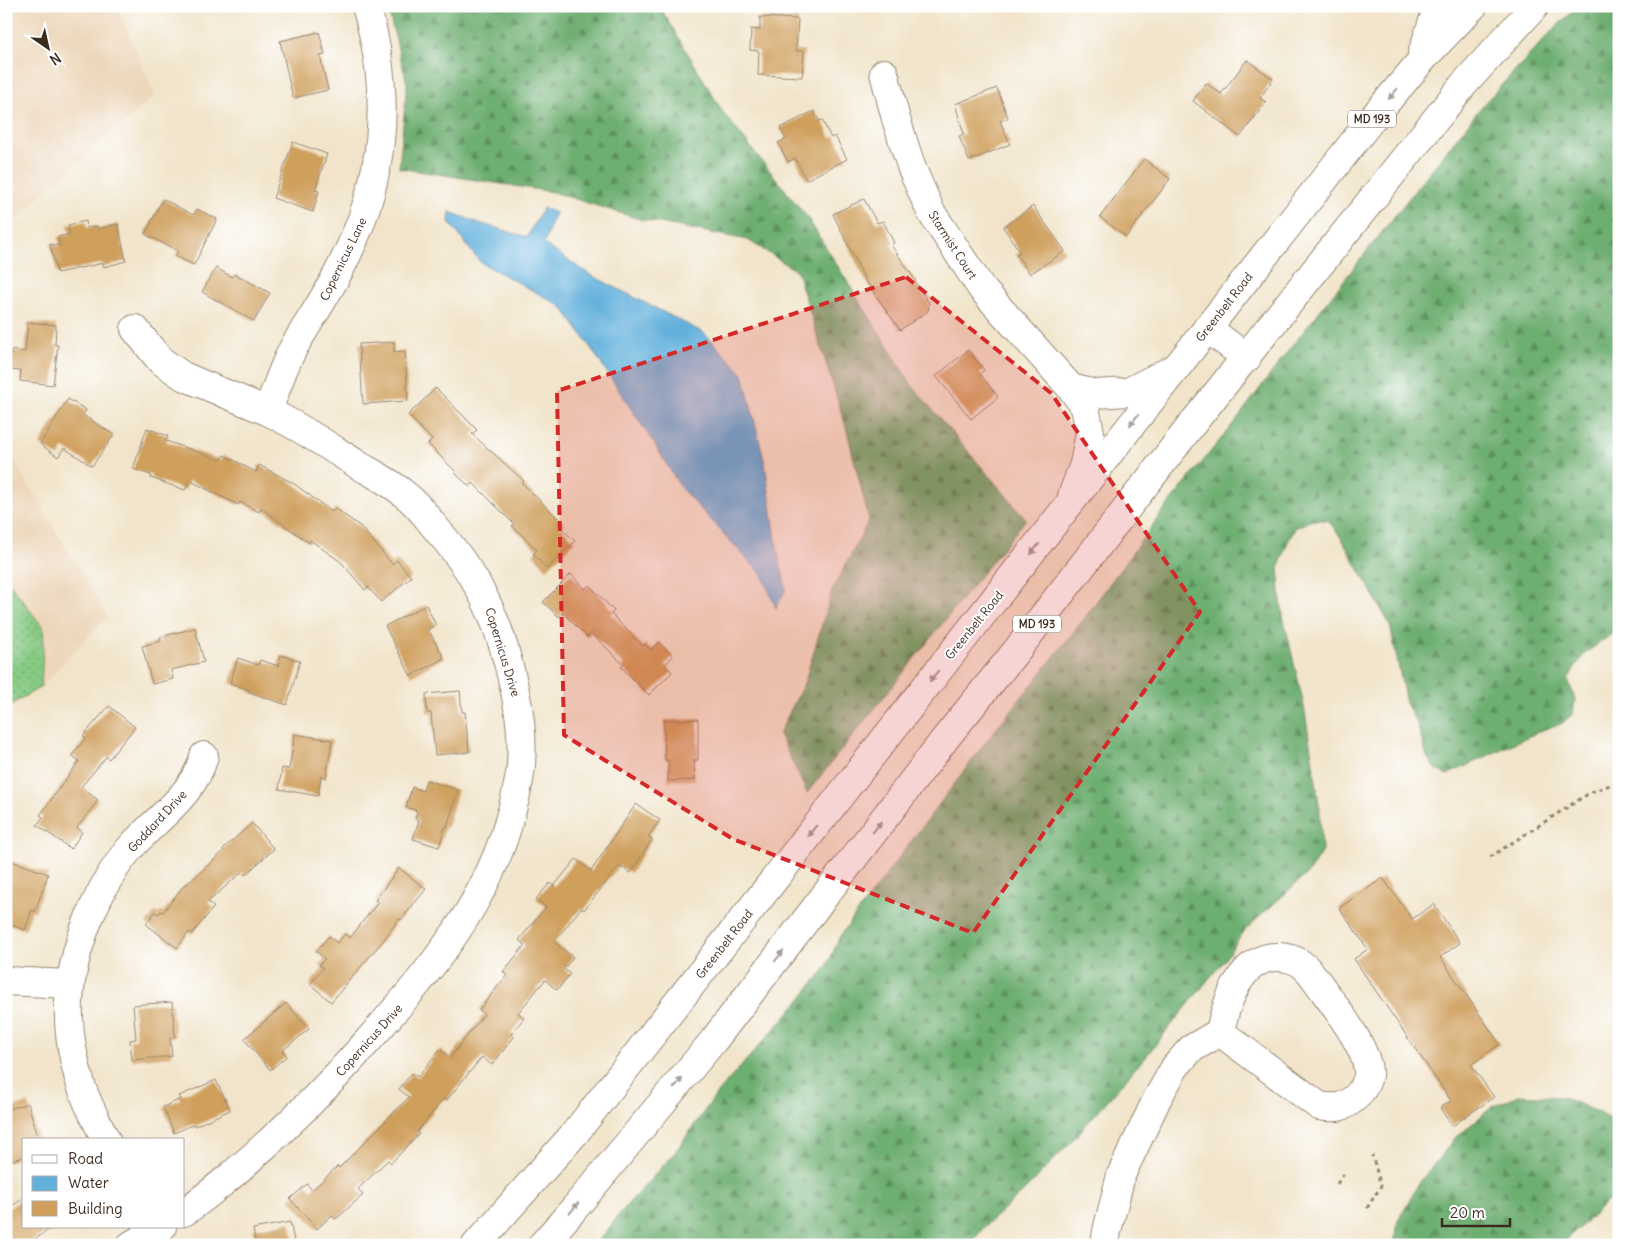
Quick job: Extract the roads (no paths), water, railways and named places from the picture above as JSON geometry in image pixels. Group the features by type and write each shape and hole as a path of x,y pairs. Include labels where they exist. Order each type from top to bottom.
{"main road":[{"name":"Copernicus Lane","path":"268,411 280,377 295,346 343,264 360,227 377,171 381,136 380,77 366,6"},
{"path":"1418,65 1438,6"},
{"name":"Greenbelt Road","path":"476,1245 575,1133 1356,139 1418,65 1473,6"},
{"name":"MD 193","path":"542,1245 714,1040 948,735 1017,650 1193,423 1247,358 1464,84 1536,6"},
{"name":"Starmist Court","path":"884,73 912,169 930,212 982,289 1071,388 1085,407 1090,433 1084,464 1069,505"},
{"path":"1207,328 1247,358"},
{"name":"Copernicus Drive","path":"135,329 160,360 183,376 268,411 298,427 402,492 422,511 464,562 488,603 510,670 520,714 521,766 508,826 484,887 463,922 438,959 320,1095 284,1130 185,1211"},
{"path":"1071,388 1096,394 1128,392 1176,368"},
{"name":"Goddard Drive","path":"105,1138 82,1090 72,1049 68,1025 69,984 82,938 100,893 130,847 169,810 193,782 201,769 204,756"},
{"path":"1105,1245 1121,1175 1157,1099 1175,1067 1191,1049 1220,1032 1232,993 1248,968 1271,956 1290,957 1305,966 1362,1049 1368,1074 1364,1089 1344,1106 1333,1108 1319,1106 1220,1032"},
{"path":"6,981 69,984"},
{"path":"130,1245 159,1228"},
{"path":"162,1228 172,1245"}],"water":[{"path":"543,208 555,213 544,244 589,274 704,333 743,374 765,464 778,553 786,589 776,608 762,575 681,488 655,445 561,306 480,262 449,222 450,212 479,223 527,237"}]}
